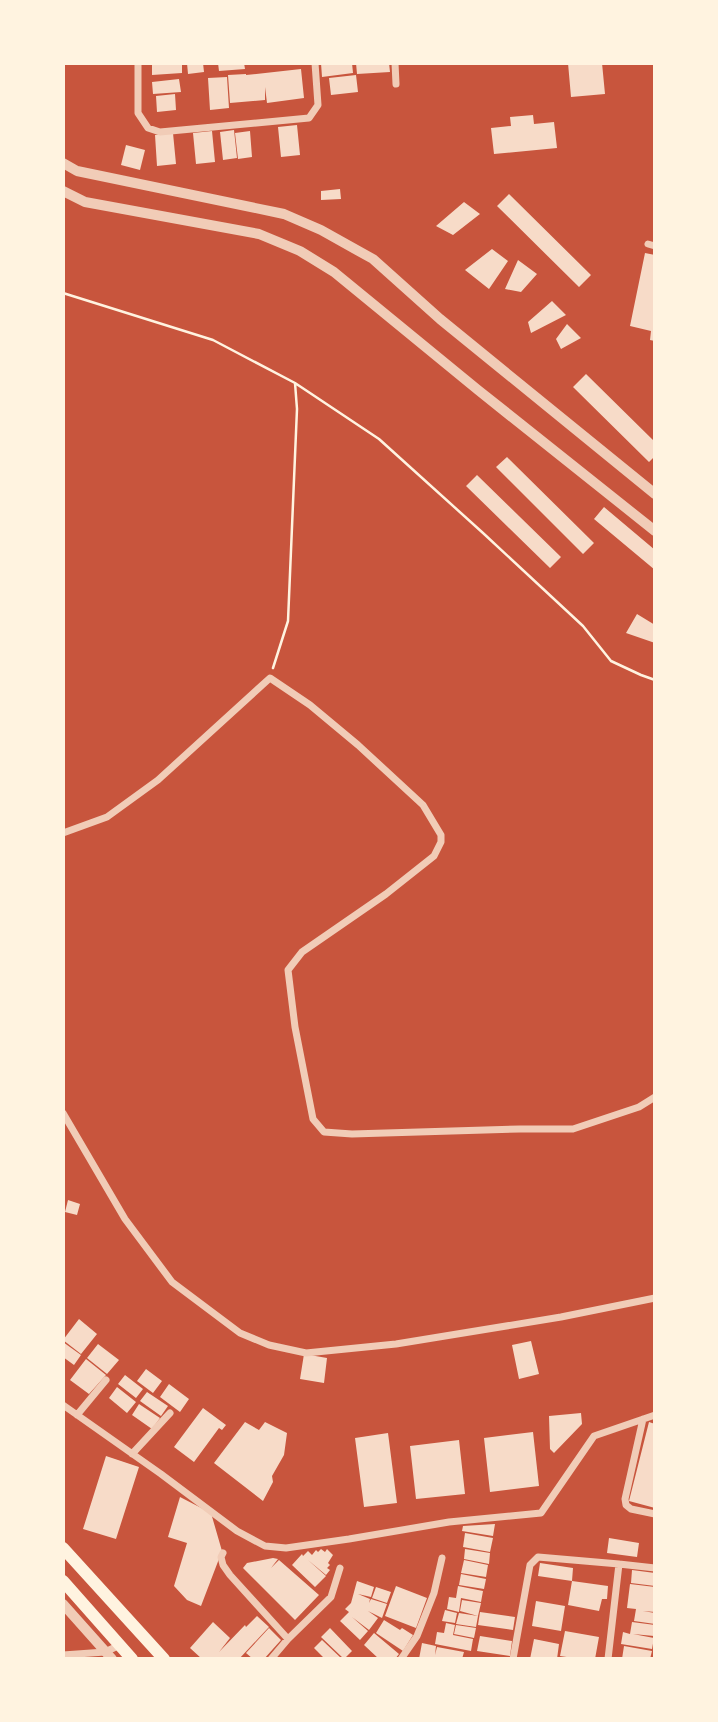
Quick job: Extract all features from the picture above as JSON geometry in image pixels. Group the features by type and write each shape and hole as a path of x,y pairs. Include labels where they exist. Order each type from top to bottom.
{"main road":[{"path":"63,1548 164,1659"},
{"path":"63,1581 132,1659"}],"street":[{"path":"138,63 138,113 148,128 160,132 309,118 318,105 315,63"},
{"path":"395,63 396,84"},
{"path":"63,163 77,171 284,215 321,230 373,259 440,319 655,494"},
{"path":"63,191 85,202 259,234 300,251 334,272 655,531"},
{"path":"63,833 107,817 158,780 270,678 310,705 423,804 441,835 442,842 434,856 386,894 302,952 288,970 295,1027 313,1119 324,1132 352,1134 573,1129 639,1107 655,1097"},
{"path":"63,1113 125,1219 172,1282 240,1333 269,1345 306,1353 396,1344 562,1317 655,1298"},
{"path":"77,1415 106,1380"},
{"path":"63,1405 237,1531 265,1546 286,1548 449,1522 541,1513 594,1436 655,1415"},
{"path":"132,1454 170,1413"},
{"path":"643,1419 625,1499 626,1505 631,1509 655,1514"},
{"path":"223,1553 223,1565 230,1576 288,1639"},
{"path":"401,1659 417,1636 434,1593 442,1558"},
{"path":"513,1659 530,1565 533,1561 538,1558 655,1568"},
{"path":"608,1659 620,1563"},
{"path":"271,1659 331,1597 340,1568"},
{"path":"63,1604 108,1655"},
{"path":"63,1654 108,1655 120,1645"}],"path":[{"path":"63,293 214,340 295,383 379,439 583,626 611,661 655,680"},
{"path":"270,678 288,621 297,408 295,383"}],"building":[{"path":"152,63 182,63 182,73 152,75"},
{"path":"187,63 203,63 204,72 188,74"},
{"path":"218,63 244,63 245,69 219,71"},
{"path":"321,63 352,63 353,73 322,77"},
{"path":"356,63 389,63 390,72 357,74"},
{"path":"568,63 602,63 605,94 571,97"},
{"path":"301,69 304,98 267,103 265,87 265,100 230,103 228,75"},
{"path":"356,75 358,92 331,95 329,78"},
{"path":"227,77 229,108 210,110 208,78"},
{"path":"179,79 181,92 153,94 152,82"},
{"path":"175,94 176,110 157,112 156,96"},
{"path":"533,115 534,124 554,122 557,148 494,154 491,128 511,126 510,117"},
{"path":"297,125 300,155 281,157 278,127"},
{"path":"234,130 237,158 223,160 220,132"},
{"path":"212,131 215,162 196,164 193,133"},
{"path":"250,131 252,157 238,159 235,133"},
{"path":"173,133 176,164 157,166 155,135"},
{"path":"126,145 145,150 140,170 121,165"},
{"path":"340,189 341,199 321,200 321,191"},
{"path":"509,194 591,275 579,287 497,206"},
{"path":"464,202 480,214 453,235 436,226"},
{"path":"492,249 508,261 489,289 465,270"},
{"path":"645,253 655,255 655,341 650,340 651,331 630,326"},
{"path":"518,260 537,274 521,292 505,289"},
{"path":"552,301 566,315 531,333 528,322"},
{"path":"567,324 581,338 561,349 556,339"},
{"path":"586,374 655,442 655,456 649,462 573,387"},
{"path":"507,457 594,543 583,554 496,467"},
{"path":"477,475 561,557 550,568 466,486"},
{"path":"604,507 655,550 655,570 594,519"},
{"path":"637,614 655,625 655,643 626,633"},
{"path":"68,1200 80,1204 77,1215 65,1212"},
{"path":"79,1319 97,1334 81,1354 63,1340"},
{"path":"531,1341 539,1374 519,1379 512,1345"},
{"path":"63,1342 81,1355 74,1365 63,1357"},
{"path":"98,1344 119,1360 107,1374 87,1358"},
{"path":"304,1354 327,1358 324,1383 300,1379"},
{"path":"86,1359 106,1375 89,1394 70,1380"},
{"path":"146,1369 162,1381 153,1393 137,1381"},
{"path":"125,1375 143,1389 136,1398 118,1384"},
{"path":"169,1384 189,1399 180,1412 160,1397"},
{"path":"117,1387 136,1402 127,1413 109,1398"},
{"path":"147,1392 168,1406 161,1416 140,1401"},
{"path":"139,1404 160,1418 152,1429 132,1415"},
{"path":"203,1408 226,1425 222,1430 219,1428 194,1462 174,1447"},
{"path":"581,1413 582,1424 554,1453 550,1449 549,1416"},
{"path":"245,1422 259,1430 265,1422 287,1433 284,1455 272,1476 273,1482 263,1501 214,1463"},
{"path":"649,1422 655,1424 655,1508 629,1501"},
{"path":"533,1432 539,1486 490,1492 484,1438"},
{"path":"388,1433 397,1503 364,1507 355,1438"},
{"path":"459,1440 465,1494 416,1499 410,1446"},
{"path":"106,1456 139,1467 116,1539 83,1529"},
{"path":"180,1497 211,1513 222,1551 201,1606 187,1600 174,1586 187,1543 168,1537"},
{"path":"495,1524 493,1536 462,1531 463,1526"},
{"path":"465,1533 493,1538 490,1552 463,1547"},
{"path":"609,1538 639,1543 637,1557 607,1553"},
{"path":"321,1549 325,1552 327,1549 333,1555 327,1568 330,1570 326,1575 308,1560 326,1576 315,1587 292,1565 302,1554 303,1556 308,1551 312,1555"},
{"path":"465,1549 490,1553 489,1564 464,1559"},
{"path":"278,1559 271,1568 279,1560 319,1595 295,1620 243,1568 247,1563"},
{"path":"464,1560 488,1565 486,1577 461,1573"},
{"path":"540,1563 573,1568 572,1581 538,1576"},
{"path":"632,1570 655,1573 655,1586 631,1583"},
{"path":"461,1574 486,1579 484,1589 459,1585"},
{"path":"357,1581 374,1587 371,1597 358,1594 370,1599 369,1603 371,1599 387,1604 382,1618 368,1611 378,1618 369,1630 352,1617 368,1631 360,1640 340,1621 349,1612 345,1609 351,1603"},
{"path":"572,1581 608,1586 607,1599 602,1599 599,1611 568,1605"},
{"path":"630,1584 655,1587 655,1612 643,1611 655,1613 655,1624 634,1621 636,1609 627,1608"},
{"path":"396,1586 427,1598 416,1628 385,1616"},
{"path":"458,1586 483,1591 481,1602 461,1598 459,1612 447,1609 449,1597 456,1598"},
{"path":"376,1587 391,1592 387,1603 372,1598"},
{"path":"462,1600 481,1603 478,1616 460,1611"},
{"path":"536,1601 565,1606 561,1631 532,1626"},
{"path":"445,1610 457,1613 455,1623 442,1621"},
{"path":"480,1612 515,1617 513,1630 478,1625"},
{"path":"459,1613 478,1616 476,1627 456,1624"},
{"path":"257,1616 269,1627 239,1659 202,1659 190,1648 213,1622 230,1638 219,1652"},
{"path":"384,1620 413,1635 403,1651 376,1633"},
{"path":"632,1622 655,1625 654,1636 633,1634 654,1638 652,1649 621,1644 623,1632 630,1634"},
{"path":"446,1623 455,1625 453,1635 473,1639 471,1651 435,1644 437,1632 444,1633"},
{"path":"456,1625 476,1628 474,1638 454,1634"},
{"path":"269,1628 281,1640 264,1659 253,1659 246,1653"},
{"path":"330,1628 352,1651 344,1659 321,1637"},
{"path":"565,1631 599,1637 595,1659 560,1656"},
{"path":"374,1633 399,1654 395,1659 379,1659 364,1645"},
{"path":"480,1636 512,1641 510,1656 477,1651"},
{"path":"534,1639 559,1644 557,1659 530,1659"},
{"path":"322,1640 342,1659 325,1659 314,1648"},
{"path":"422,1643 436,1646 435,1655 437,1647 464,1652 462,1659 419,1659"},
{"path":"624,1646 652,1651 650,1659 622,1659"}]}
